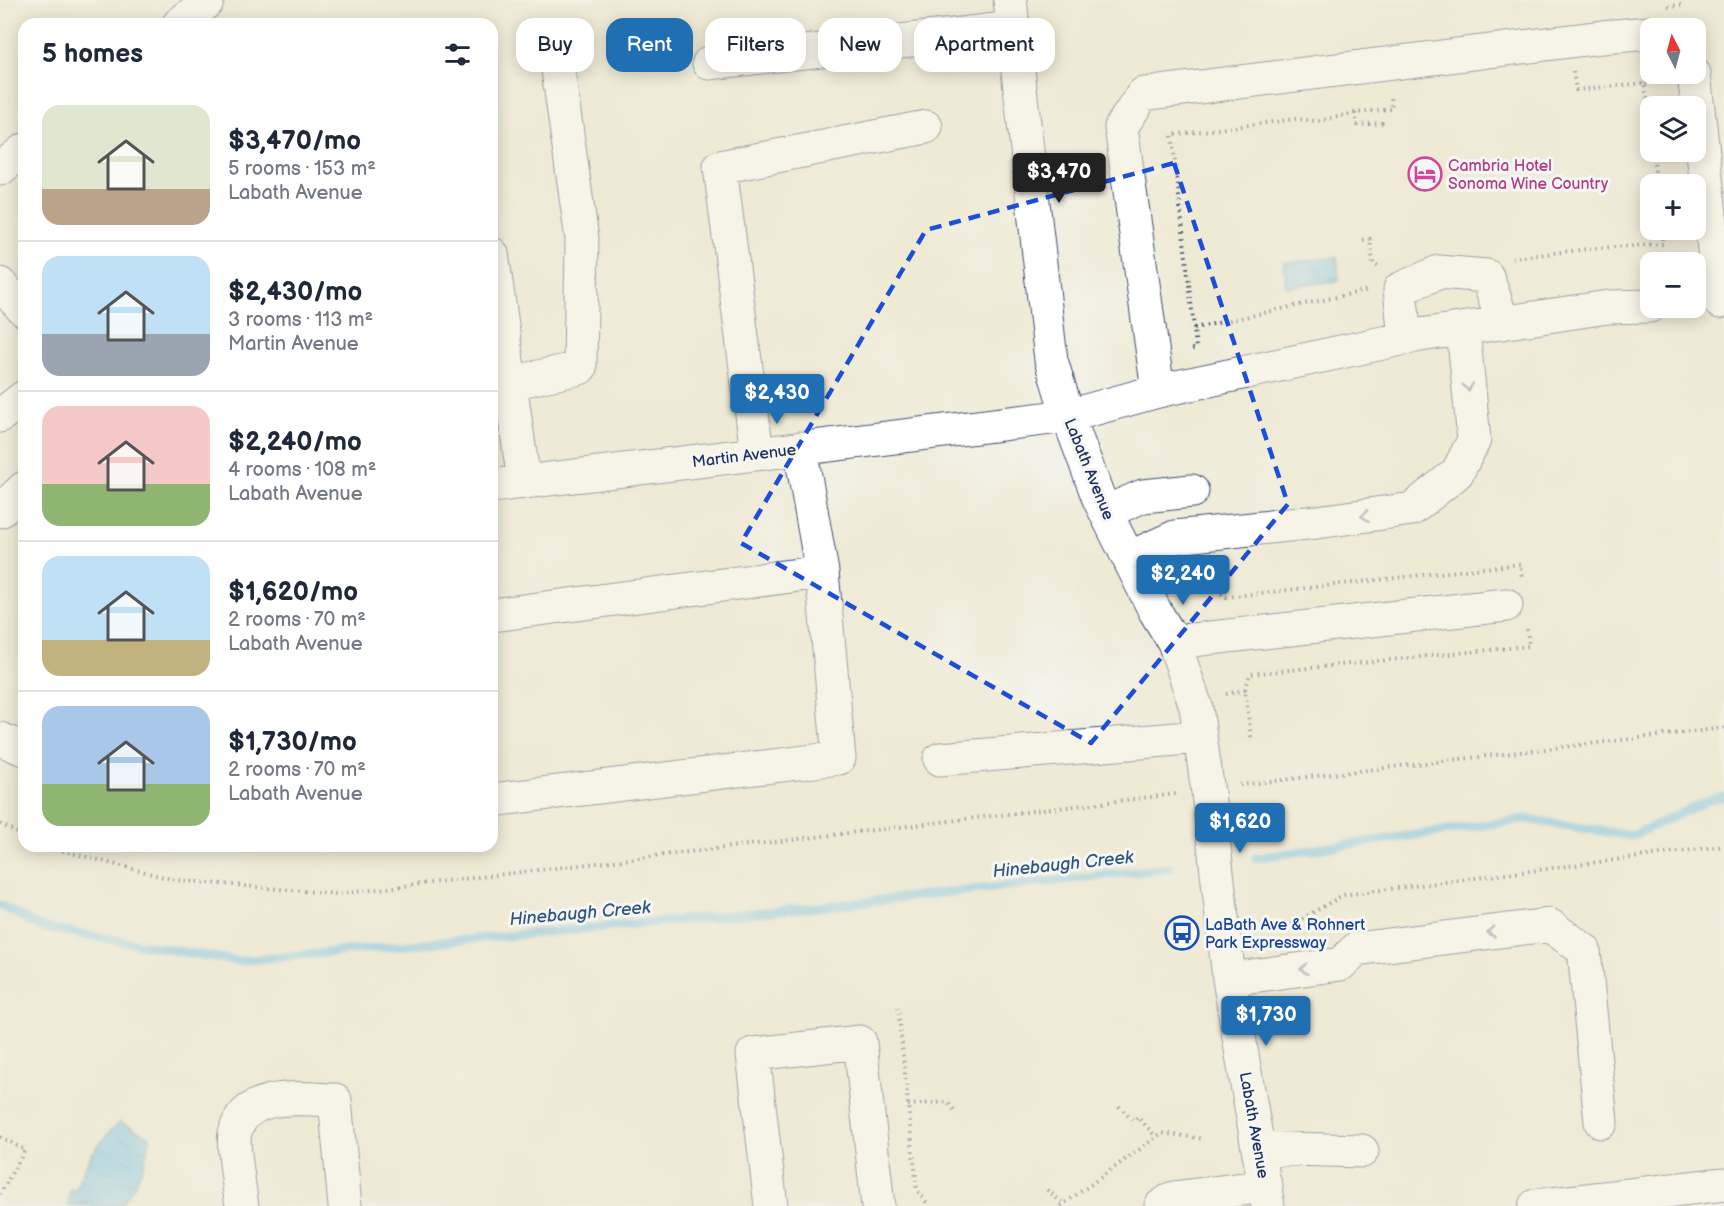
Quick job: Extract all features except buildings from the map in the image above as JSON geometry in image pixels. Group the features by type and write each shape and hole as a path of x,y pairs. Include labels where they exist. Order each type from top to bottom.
{"street":[{"path":"187,18 207,2"},
{"path":"806,47 1012,14"},
{"name":"Labath Avenue","path":"1012,14 1051,360 1068,416 1099,499 1155,610 1174,642 1196,707 1229,979 1267,1196"},
{"path":"1158,391 1121,127 1143,94 1640,34"},
{"path":"510,383 580,368 582,239 558,72"},
{"path":"1695,84 1713,302"},
{"path":"757,453 720,166 926,127"},
{"path":"0,169 18,155"},
{"path":"1405,338 1400,289 1438,272 1487,276 1503,323"},
{"path":"0,284 18,304"},
{"path":"498,297 524,482"},
{"name":"Martin Avenue","path":"498,485 1068,416 1158,391 1405,338 1608,308 1640,306"},
{"path":"1129,558 1175,537 1412,509 1457,473 1474,441 1463,328"},
{"path":"0,416 18,402"},
{"path":"498,799 839,758 822,572 800,448"},
{"path":"1106,512 1143,496 1192,492"},
{"path":"0,511 18,494"},
{"path":"498,614 822,572"},
{"path":"1174,642 1506,605"},
{"path":"940,759 1200,736"},
{"path":"0,739 18,746"},
{"path":"1229,979 1341,964 1356,949 1549,925 1584,950 1601,1122"},
{"path":"771,1206 753,1054 860,1042 878,1206"},
{"path":"242,1206 234,1134 243,1114 263,1102 293,1098 335,1100 345,1206"},
{"path":"1258,1148 1362,1151"},
{"path":"1535,1206 1724,1184"},
{"path":"1161,1206 1173,1198 1267,1196"}],"path":[{"path":"1572,66 1576,90 1640,84"},
{"path":"1194,328 1172,135 1296,119 1319,121 1355,113 1392,109 1390,87"},
{"path":"1355,113 1357,125 1382,123 1382,126"},
{"path":"1364,240 1370,239 1373,264 1382,268"},
{"path":"1225,694 1245,690"},
{"path":"68,852 175,880 337,894 1123,800 1209,806 1256,783 1724,728"},
{"path":"0,824 18,833"},
{"path":"1253,931 1295,923 1343,895 1724,846"},
{"path":"898,1007 916,1190 929,1206"},
{"path":"908,1105 947,1102 956,1112"},
{"path":"1119,1106 1133,1121 1138,1117 1156,1137"},
{"path":"1047,1190 1062,1205 1162,1133 1204,1139"},
{"path":"0,1137 25,1150 0,1194"}],"highlighted area":[{"path":"1174,163 1288,504 1091,743 741,543 926,230"}],"water":[{"path":"1337,257 1339,281 1286,287 1284,263"},
{"path":"120,1122 150,1137 143,1165 131,1190 120,1206 68,1205 70,1189 76,1190 83,1170 93,1153"}],"waterway":[{"name":"Hinebaugh Creek","path":"1255,858 1526,819 1632,836 1712,799 1724,797"},
{"name":"Hinebaugh Creek","path":"0,905 41,927 237,961 818,907 1170,868"}],"place":[{"name":"Cambria Hotel Sonoma Wine Country","path":"1425,174"},
{"name":"LaBath Ave & Rohnert Park Expressway","path":"1182,933"}]}
